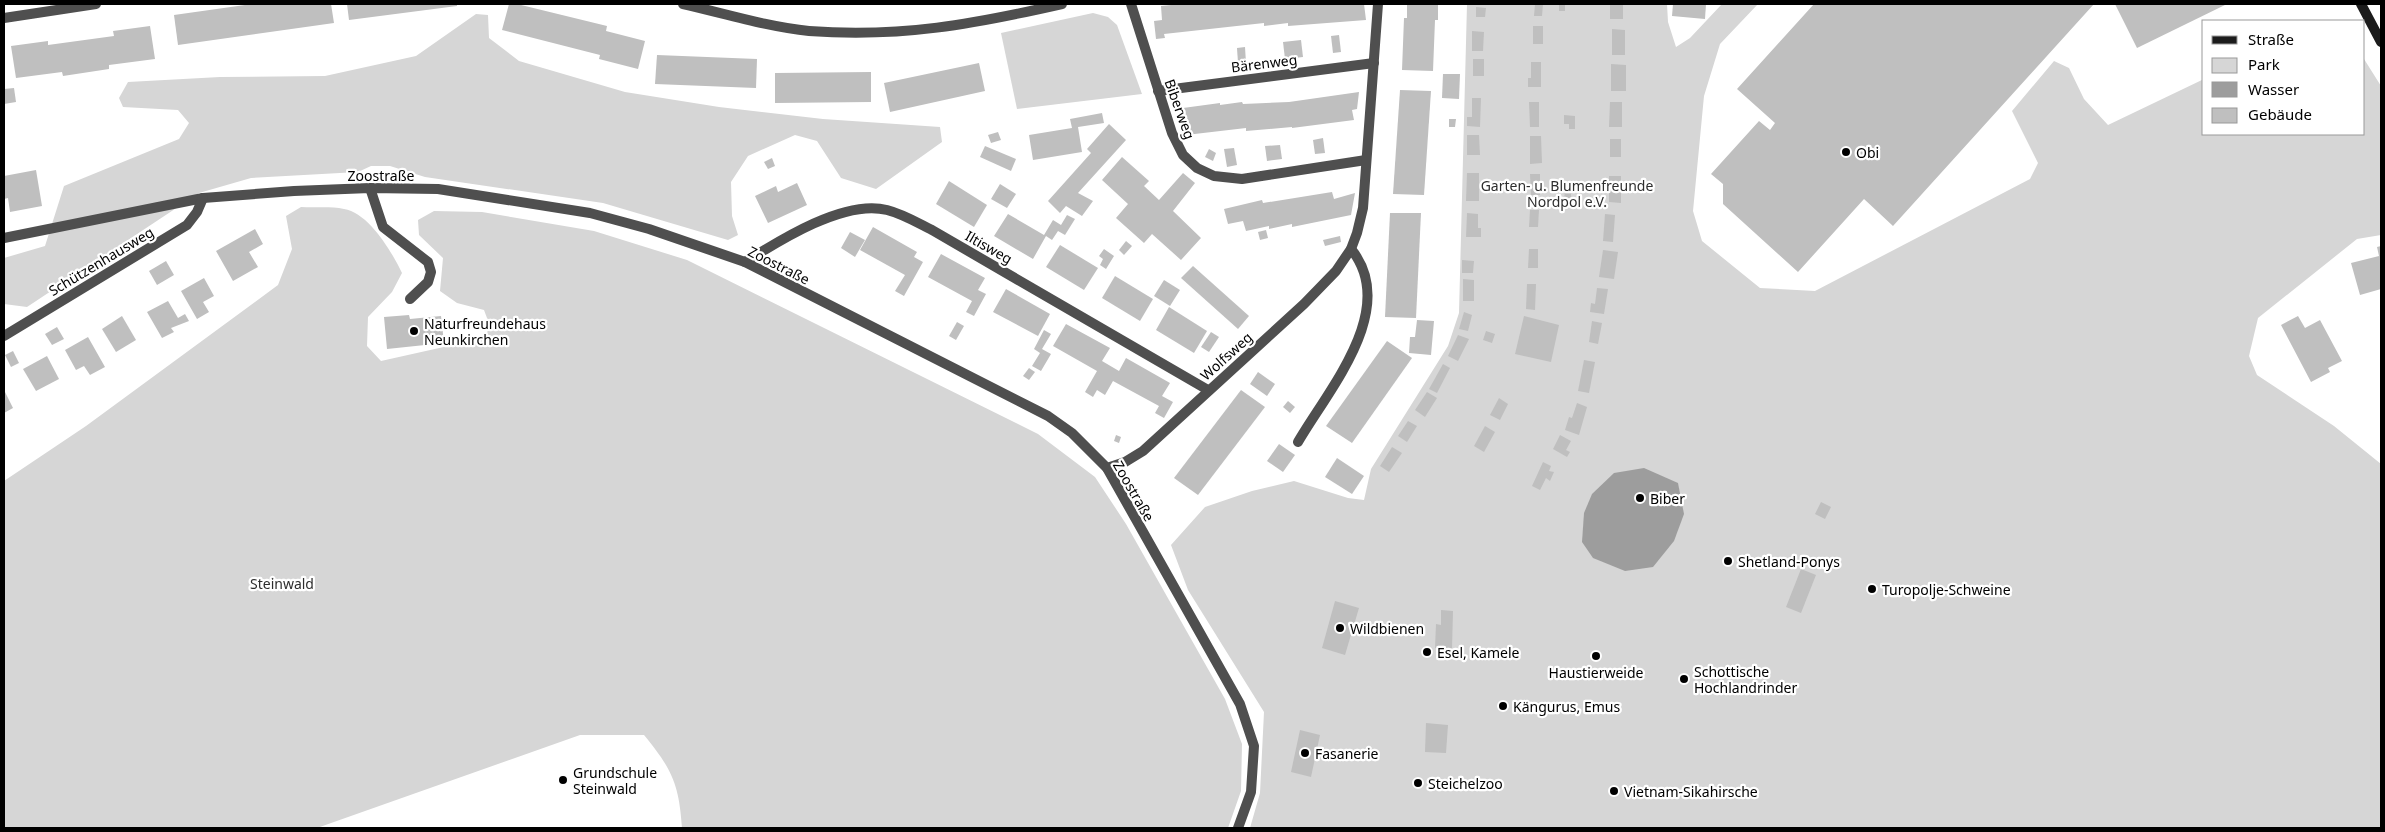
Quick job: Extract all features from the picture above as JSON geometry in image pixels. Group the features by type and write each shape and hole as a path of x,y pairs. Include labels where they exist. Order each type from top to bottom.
{"main road":[{"path":"2360,4 2381,42"}],"street":[{"path":"4,18 96,4"},
{"path":"683,4 718,8 807,30 871,34 919,31 978,23 1062,4"},
{"name":"Biberweg","path":"1133,4 1172,133 1183,155 1197,168 1214,176 1242,179 1366,160"},
{"name":"Wolfsweg","path":"1107,468 1125,462 1142,451 1304,304 1336,271 1351,249 1363,208 1378,4"},
{"name":"Bärenweg","path":"1158,91 1374,63"},
{"path":"370,188 383,227 428,262 431,272 428,282 410,299"},
{"name":"Zoostraße","path":"4,238 203,198 370,188 438,189 590,213 649,229 745,262 1048,416 1072,433 1107,468 1240,704 1254,746 1251,792 1238,828"},
{"name":"Schützenhausweg","path":"4,336 187,225 197,212 203,198"},
{"name":"Iltisweg","path":"745,262 766,249 831,217 860,209 886,209 932,230 1208,390"},
{"path":"1298,442 1351,356 1364,325 1368,297 1361,262 1351,249"}],"green space":[{"name":"Garten- u. Blumenfreunde Nordpol e.V.","path":"1467,4 1667,4 1668,22 1676,47 1690,38 1722,4 1758,4 1720,44 1704,96 1693,211 1702,241 1760,288 1815,291 2030,179 2038,163 2012,111 2054,61 2069,68 2084,99 2108,125 2202,80 2202,135 2365,135 2365,61 2381,86 2381,235 2357,239 2258,318 2249,356 2257,375 2334,426 2381,464 2381,828 1250,828 1260,793 1264,712 1188,590 1171,545 1205,507 1252,491 1294,481 1348,498 1364,500 1371,469 1448,346 1459,313"},
{"path":"1093,13 1108,17 1117,25 1142,94 1017,109 1001,33"},
{"path":"476,14 488,15 489,38 519,61 625,92 719,107 823,119 940,127 942,142 876,189 841,178 817,141 795,135 748,156 731,182 732,216 738,235 728,240 603,203 425,177 390,166 371,166 358,172 251,178 199,193 27,307 4,304 4,258 45,246 64,186 179,139 189,123 178,110 123,107 119,98 128,82 220,77 325,76 416,56"},
{"name":"Steinwald","path":"301,207 334,208 353,212 371,225 398,264 402,273 392,292 368,317 367,346 381,361 484,338 490,326 484,310 457,303 440,291 443,258 419,235 418,220 434,211 482,212 594,231 687,260 1038,434 1095,477 1126,524 1225,699 1242,744 1241,791 1228,828 682,828 679,800 668,768 644,735 580,735 317,828 4,828 4,481 86,426 278,285 292,249 286,216"}],"water":[{"path":"1644,468 1678,483 1684,514 1674,541 1653,567 1625,571 1593,558 1582,542 1584,513 1592,494 1614,473"}],"building":[{"path":"252,4 331,4 334,23 178,45 174,15"},
{"path":"347,4 457,4 457,6 349,20"},
{"path":"509,4 517,4 607,26 606,31 645,41 638,69 599,59 600,55 502,30"},
{"path":"1181,4 1364,4 1366,20 1288,26 1288,23 1264,26 1264,23 1164,34 1165,38 1156,39 1154,21 1162,20 1161,6"},
{"path":"1407,4 1438,4 1438,20 1435,20 1433,71 1402,70 1404,18 1407,18"},
{"path":"1535,4 1543,4 1542,16 1534,16"},
{"path":"1559,4 1565,4 1565,11 1559,11"},
{"path":"1610,4 1623,4 1623,19 1610,19"},
{"path":"1673,4 1706,4 1705,19 1672,16"},
{"name":"Obi","path":"1814,4 2094,4 1893,226 1864,199 1798,272 1723,204 1723,184 1711,174 1759,121 1770,130 1775,123 1737,89"},
{"path":"2115,4 2227,4 2137,48"},
{"path":"1476,7 1486,8 1485,17 1476,17"},
{"path":"150,26 155,59 109,65 109,69 63,76 62,72 16,78 11,46 48,41 48,45 114,36 113,31"},
{"path":"1533,26 1543,26 1543,44 1533,44"},
{"path":"1612,29 1625,30 1625,55 1612,55"},
{"path":"1472,31 1484,32 1483,51 1472,51"},
{"path":"1339,35 1341,52 1333,53 1331,36"},
{"path":"1301,40 1303,57 1285,59 1283,42"},
{"path":"1245,47 1246,63 1238,63 1237,48"},
{"path":"657,55 757,59 756,88 655,84"},
{"path":"1473,59 1484,59 1484,76 1473,76"},
{"path":"1531,62 1541,62 1541,87 1528,87 1528,78 1531,78"},
{"path":"979,63 985,91 890,112 884,83"},
{"path":"1611,64 1626,65 1626,91 1611,91"},
{"path":"871,72 871,102 775,103 775,73"},
{"path":"1443,74 1460,74 1459,99 1442,98"},
{"path":"14,88 16,102 4,104 4,89"},
{"path":"1400,90 1431,91 1424,195 1393,194"},
{"path":"1359,92 1357,109 1352,110 1354,120 1292,128 1246,131 1246,128 1186,135 1183,108 1220,103 1220,105 1242,102 1243,104 1289,102"},
{"path":"1472,98 1481,98 1480,127 1467,126 1467,117 1472,117"},
{"path":"1529,102 1539,102 1539,127 1530,127"},
{"path":"1610,102 1622,102 1622,127 1609,127"},
{"path":"1102,113 1104,123 1078,127 1082,152 1033,160 1029,135 1072,128 1070,119"},
{"path":"1564,115 1575,116 1575,129 1569,129 1569,124 1564,124"},
{"path":"1449,119 1456,119 1455,127 1449,127"},
{"path":"1109,124 1126,140 1078,193 1093,201 1082,216 1066,206 1060,213 1048,201 1091,153 1087,149"},
{"path":"998,132 1001,140 991,143 988,135"},
{"path":"1467,135 1479,135 1480,155 1467,155"},
{"path":"1530,136 1541,136 1542,163 1530,164"},
{"path":"1323,138 1325,153 1315,154 1313,140"},
{"path":"1610,139 1621,139 1621,157 1610,157"},
{"path":"1280,145 1282,159 1267,161 1265,146"},
{"path":"985,146 1016,159 1011,171 980,157"},
{"path":"1234,148 1237,165 1227,167 1224,149"},
{"path":"1209,149 1216,153 1213,161 1205,157"},
{"path":"1122,157 1149,181 1144,186 1159,200 1183,173 1195,183 1173,211 1201,238 1181,260 1152,234 1144,243 1116,218 1128,204 1102,180"},
{"path":"772,158 775,166 768,169 764,162"},
{"path":"36,170 42,206 10,212 8,198 4,199 4,176"},
{"path":"1467,173 1479,173 1479,201 1466,201"},
{"path":"1530,174 1540,174 1540,195 1531,195"},
{"path":"1609,176 1621,176 1621,203 1609,202"},
{"path":"949,181 987,205 974,227 936,204"},
{"path":"797,183 807,205 768,223 755,196 776,186 778,192"},
{"path":"1000,184 1016,194 1007,208 991,199"},
{"path":"1332,192 1334,199 1355,193 1351,215 1292,227 1292,224 1246,231 1243,221 1228,224 1224,209 1262,200 1263,203"},
{"path":"1565,192 1571,193 1571,199 1564,198"},
{"path":"1530,210 1539,210 1538,227 1529,227"},
{"path":"1390,213 1421,213 1416,318 1385,317"},
{"path":"1467,213 1478,214 1478,228 1481,228 1481,237 1466,237"},
{"path":"1008,214 1044,235 1053,220 1061,225 1067,215 1075,219 1065,235 1058,231 1052,240 1046,236 1033,259 994,236"},
{"path":"1605,214 1615,215 1613,242 1603,241"},
{"path":"873,227 917,252 914,257 923,262 904,296 895,291 905,275 860,250"},
{"path":"255,229 263,244 249,252 258,267 233,281 216,251"},
{"path":"1266,230 1268,238 1260,240 1258,232"},
{"path":"850,232 865,240 855,257 841,248"},
{"path":"1340,236 1341,242 1325,246 1323,240"},
{"path":"1126,241 1132,246 1124,255 1119,250"},
{"path":"1060,245 1098,268 1084,290 1046,267"},
{"path":"2381,246 2381,289 2360,295 2351,263 2379,256 2377,247"},
{"path":"1104,249 1114,256 1106,269 1100,265 1103,259 1099,256"},
{"path":"1529,249 1538,249 1538,268 1528,268"},
{"path":"1603,250 1618,252 1614,279 1599,277"},
{"path":"941,254 985,278 978,290 986,294 974,316 966,312 972,301 928,277"},
{"path":"1462,260 1474,261 1473,273 1462,273"},
{"path":"166,261 174,275 157,285 149,271"},
{"path":"1193,266 1249,316 1238,329 1181,278"},
{"path":"1115,276 1153,299 1140,321 1102,298"},
{"path":"204,278 214,296 203,302 209,312 197,319 181,291"},
{"path":"1463,279 1474,280 1474,301 1463,301"},
{"path":"1164,280 1180,290 1170,306 1154,296"},
{"path":"1527,284 1536,284 1535,310 1526,309"},
{"path":"1597,288 1608,289 1604,314 1590,312 1591,303 1595,304"},
{"path":"1006,289 1050,314 1038,336 993,312"},
{"path":"168,301 178,318 185,314 189,321 171,328 174,332 162,338 147,312"},
{"path":"1169,307 1207,331 1194,353 1156,330"},
{"path":"1464,312 1472,315 1468,331 1459,329"},
{"name":"Naturfreundehaus Neunkirchen","path":"409,315 410,319 441,316 444,343 387,349 384,317"},
{"path":"122,316 136,340 116,352 102,329"},
{"path":"1524,316 1559,325 1551,362 1515,354"},
{"path":"2298,316 2305,328 2320,320 2342,361 2328,368 2330,372 2311,382 2281,325"},
{"path":"1417,320 1434,321 1431,355 1409,353 1410,337 1415,337"},
{"path":"1592,321 1602,323 1598,344 1589,342"},
{"path":"957,322 964,326 956,340 949,336"},
{"path":"1066,324 1110,348 1102,361 1119,371 1126,358 1170,383 1162,396 1173,402 1164,418 1155,413 1159,406 1113,381 1105,395 1097,390 1093,397 1085,392 1097,371 1053,346"},
{"path":"57,327 64,339 52,345 45,334"},
{"path":"1044,330 1051,334 1042,349 1051,354 1041,371 1032,366 1040,353 1034,349"},
{"path":"1486,331 1495,334 1492,343 1483,340"},
{"path":"1211,332 1219,337 1209,352 1201,347"},
{"path":"1458,335 1469,339 1458,361 1448,356"},
{"path":"88,337 105,367 90,375 84,366 76,370 65,350"},
{"path":"1387,341 1412,358 1352,443 1326,426"},
{"path":"13,351 19,363 11,367 5,355"},
{"path":"47,356 59,379 36,391 23,369"},
{"path":"1584,360 1595,362 1589,393 1578,391"},
{"path":"1443,364 1450,368 1437,393 1429,389"},
{"path":"1029,368 1035,372 1029,380 1023,376"},
{"path":"1258,372 1275,384 1267,396 1250,384"},
{"path":"4,390 13,408 4,413"},
{"path":"1241,390 1265,407 1198,495 1174,478"},
{"path":"1427,392 1437,398 1425,417 1415,410"},
{"path":"1499,398 1508,404 1500,420 1490,415"},
{"path":"1288,401 1295,407 1290,413 1283,407"},
{"path":"1577,403 1587,407 1579,435 1565,430 1569,417 1572,418"},
{"path":"1408,421 1417,426 1407,442 1398,436"},
{"path":"1485,426 1495,432 1484,452 1474,446"},
{"path":"1116,435 1121,437 1119,443 1114,441"},
{"path":"1560,435 1571,441 1566,450 1570,452 1567,457 1553,449"},
{"path":"1279,444 1295,455 1283,472 1267,461"},
{"path":"1392,447 1402,453 1389,472 1380,466"},
{"path":"1337,458 1364,476 1352,494 1325,477"},
{"path":"1543,462 1551,466 1549,471 1554,472 1550,481 1546,478 1540,490 1532,486"},
{"path":"1821,502 1831,507 1825,519 1815,514"},
{"path":"1801,569 1816,575 1801,613 1786,607"},
{"name":"Wildbienen","path":"1335,601 1359,608 1345,655 1322,648"},
{"path":"1441,610 1453,611 1452,649 1435,648 1436,624 1441,625"},
{"path":"1426,723 1448,725 1446,753 1425,752"},
{"name":"Fasanerie","path":"1300,730 1320,735 1311,777 1291,772"}],"place":[{"name":"Obi","path":"1846,152"},
{"name":"Naturfreundehaus Neunkirchen","path":"414,331"},
{"name":"Biber","path":"1640,498"},
{"name":"Shetland-Ponys","path":"1728,561"},
{"name":"Turopolje-Schweine","path":"1872,589"},
{"name":"Wildbienen","path":"1340,628"},
{"name":"Esel, Kamele","path":"1427,652"},
{"name":"Haustierweide","path":"1596,656"},
{"name":"Schottische Hochlandrinder","path":"1684,679"},
{"name":"Kängurus, Emus","path":"1503,706"},
{"name":"Fasanerie","path":"1305,753"},
{"name":"Grundschule Steinwald","path":"563,780"},
{"name":"Steichelzoo","path":"1418,783"},
{"name":"Vietnam-Sikahirsche","path":"1614,791"}]}
